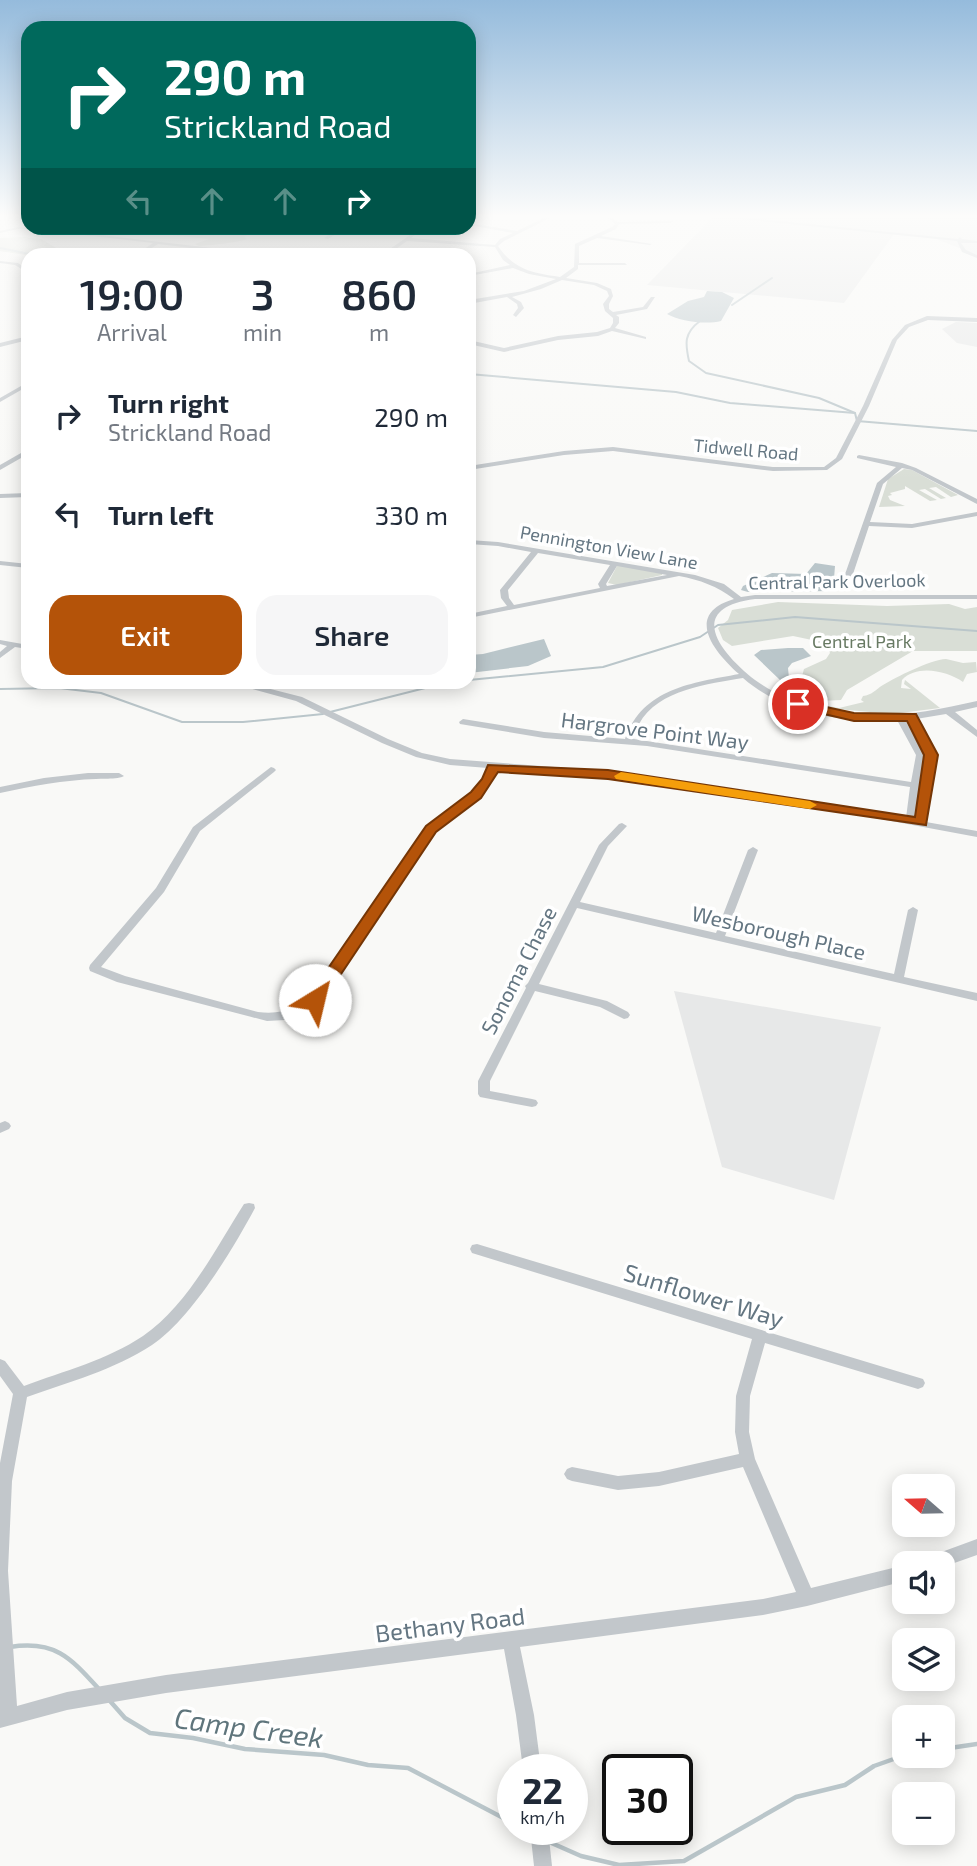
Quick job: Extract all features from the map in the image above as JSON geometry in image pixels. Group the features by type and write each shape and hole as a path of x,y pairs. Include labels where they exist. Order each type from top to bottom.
{"street":[{"path":"516,315 522,308 520,305"},
{"path":"607,305 616,317 612,329"},
{"path":"612,314 649,305"},
{"name":"Tidwell Road","path":"476,467 564,453 612,449 773,469 825,469 839,459 895,340 907,326 922,319 977,320"},
{"path":"476,344 504,350 612,329 644,338"},
{"path":"0,345 21,340"},
{"path":"0,400 21,388"},
{"path":"0,468 21,455"},
{"path":"859,457 902,465 977,502"},
{"path":"848,598 844,584 881,481 902,465"},
{"path":"0,496 21,495"},
{"path":"865,524 912,526 977,514"},
{"name":"Pennington View Lane","path":"476,543 682,574 721,586 739,599"},
{"path":"512,608 504,590 536,550"},
{"path":"0,563 21,565"},
{"path":"604,589 603,582 615,563"},
{"path":"476,615 682,574"},
{"path":"847,580 858,598"},
{"name":"Central Park Overlook","path":"977,597 769,596 739,599 719,608 711,617 709,629 744,675 773,694 810,708 854,717 900,718 977,704"},
{"path":"0,642 21,646"},
{"path":"0,656 14,645"},
{"path":"629,741 638,716 661,699 695,685 744,675"},
{"path":"259,689 299,699 419,755 492,768 608,774 910,820 977,834"},
{"path":"947,710 977,734"},
{"path":"911,717 931,755 921,822"},
{"path":"900,718 920,755 910,820"},
{"name":"Hargrove Point Way","path":"463,722 536,734 629,741 927,787"},
{"path":"271,770 196,829 160,890 94,968 121,979 258,1016 280,1017 303,1010 321,993 431,829 476,795 488,780 492,768"},
{"path":"0,790 54,778 90,774 119,776"},
{"name":"Sonoma Chase","path":"532,1103 484,1094 484,1081 530,986 607,840 622,826"},
{"path":"719,937 753,850"},
{"name":"Wesborough Place","path":"573,904 977,997"},
{"path":"898,979 913,910"},
{"path":"530,986 603,1004 624,1015"},
{"path":"21,1393 116,1358 161,1331 197,1288 249,1208"},
{"name":"Sunflower Way","path":"477,1250 918,1383"},
{"path":"760,1336 743,1396 742,1432 747,1459 807,1598"},
{"path":"0,1365 21,1393 4,1481 0,1571 4,1718"},
{"path":"572,1474 618,1483 659,1479 747,1459"},
{"path":"955,1555 977,1547"},
{"name":"Bethany Road","path":"4,1718 67,1701 166,1684 703,1616 807,1598 892,1576"},
{"path":"511,1641 530,1754"},
{"path":"541,1845 543,1866"}],"shaded area":[{"path":"681,305 730,305 721,321 708,323 678,319 667,314"},
{"path":"956,322 977,323 977,347 957,343 942,329"},
{"path":"815,563 835,566 833,591 741,590 743,586 772,573 806,574"},
{"path":"544,639 551,656 528,666 476,672 476,654"},
{"path":"803,648 811,656 792,663 788,668 789,678 785,681 780,680 754,655 761,650"},
{"path":"674,991 881,1027 834,1200 722,1167"}],"green space":[{"path":"904,469 912,470 958,495 951,497 936,487 929,488 946,498 941,499 925,489 919,490 937,500 930,501 905,486 905,489 888,496 890,500 905,506 879,507 888,479"},
{"path":"617,566 662,575 617,585 608,583"},
{"name":"Central Park","path":"778,602 887,606 949,604 965,609 977,607 977,651 913,651 847,690 841,700 821,701 803,695 799,687 804,669 826,659 830,653 828,648 812,640 793,636 732,646 723,640 718,628 728,620 732,610"},
{"path":"946,659 963,663 976,662 977,672 967,674 963,682 941,672 916,672 902,680 901,688 911,689 904,684 905,680 940,708 892,714 826,708 864,702 861,700 863,696 896,678"}],"waterway":[{"path":"700,321 688,334 687,349 689,361 706,373 819,398 855,413"},
{"path":"476,375 676,392 730,403 855,413"},
{"path":"855,413 857,421 977,431"},
{"path":"476,679 603,667 700,637 718,625 795,617 977,631"},
{"path":"0,689 21,689"},
{"path":"67,689 101,693 182,722 243,722 323,714"},
{"path":"330,712 421,689"},
{"name":"Camp Creek","path":"10,1647 38,1646 60,1653 98,1688"},
{"name":"Camp Creek","path":"110,1701 125,1718 150,1733 193,1738 245,1749 324,1755 368,1765 408,1768 497,1815"},
{"name":"Camp Creek","path":"955,1747 977,1744"},
{"name":"Camp Creek","path":"556,1845 581,1856 619,1865 684,1861 796,1797 845,1785 874,1766 892,1760"}],"slow traffic":[{"path":"621,776 810,805"}],"route":[{"path":"315,1000 431,829 476,795 488,780 492,768 608,774 921,822 931,755 911,717 854,717 798,704"}]}
